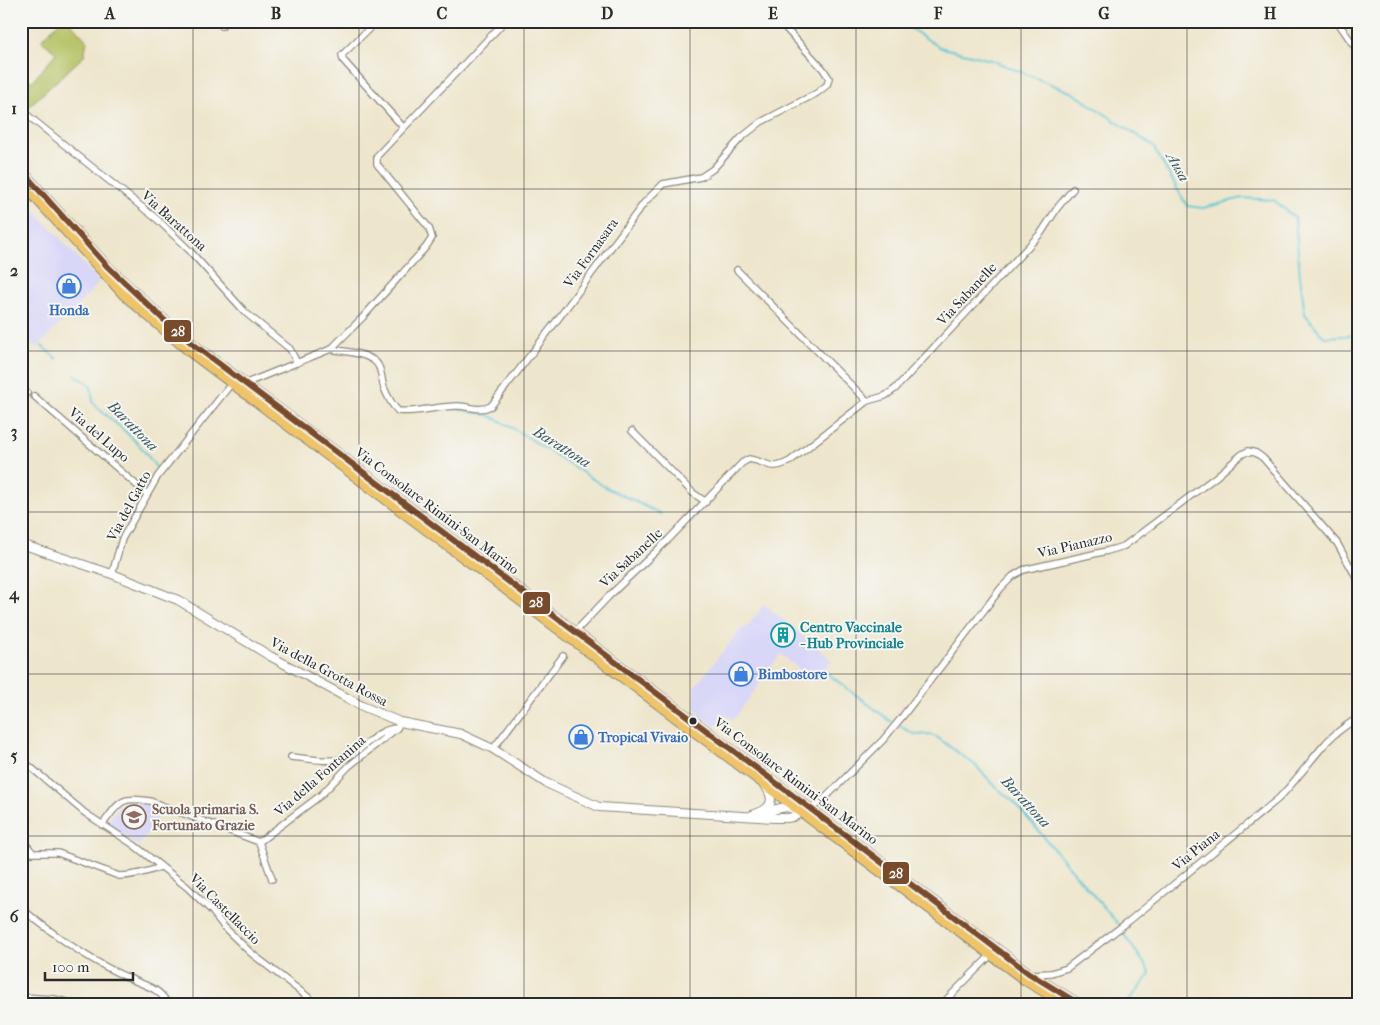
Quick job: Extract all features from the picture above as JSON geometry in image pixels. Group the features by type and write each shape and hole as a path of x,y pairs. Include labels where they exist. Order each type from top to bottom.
{"main road":[{"name":"Via Consolare Rimini-San Marino","path":"21,170 107,266 194,346 1030,974 1079,1004"},
{"name":"Via Consolare Rimini-San Marino","path":"21,182 123,294 183,347 991,956 1065,1004"}],"street":[{"path":"377,21 342,55 343,60 403,127"},
{"path":"231,384 246,384 331,349 426,247 432,238 429,228 377,164 376,156 505,21"},
{"name":"Via Fornasara","path":"331,349 364,355 375,361 391,404 398,411 409,412 457,406 485,409 491,406 556,323 644,203 663,184 701,177 713,168 741,138 761,122 817,93 827,85 828,78 823,69 779,21"},
{"path":"1337,21 1358,49"},
{"name":"Via Barattona","path":"21,110 158,220 189,250 246,313 290,349 297,363"},
{"name":"Via Sabanelle","path":"575,632 609,596 706,502 742,463 749,459 769,466 779,467 790,461 867,401 885,396 895,389 1041,233 1058,207 1073,189"},
{"path":"736,270 867,401"},
{"name":"Via del Gatto","path":"112,574 122,539 168,462 231,384"},
{"path":"21,388 27,392"},
{"name":"Via del Lupo","path":"34,396 148,494"},
{"path":"632,431 693,493 706,502"},
{"name":"Via Pianazzo","path":"810,809 823,800 893,728 1001,588 1013,576 1023,570 1107,552 1124,546 1248,451 1256,453 1263,458 1337,543 1359,582"},
{"name":"Via della Grotta Rossa","path":"21,544 112,574 178,600 270,656 398,725 461,734 493,749 546,783 599,807 748,816 790,818 797,816 800,811 786,807 748,816"},
{"path":"493,749 563,656"},
{"name":"Via Piana","path":"1030,974 1051,973 1067,968 1129,921 1278,799 1325,744 1359,717"},
{"name":"Via della Fontanina","path":"291,756 342,759 350,756 387,729 398,725"},
{"name":"Via della Fontanina","path":"259,842 321,795 349,766 398,725"},
{"name":"Via Castellaccio","path":"21,759 78,808 134,845 187,887 212,911 224,927 250,953 317,1004"},
{"path":"763,812 770,803 771,796 765,785"},
{"path":"102,825 119,804 131,798 150,801 259,842 272,879"},
{"path":"800,811 810,809"},
{"path":"21,838 32,853"},
{"path":"21,851 58,853 119,876 145,873 161,867"},
{"path":"21,908 65,941 106,968 163,995 167,1004"},
{"path":"942,1004 991,956"},
{"path":"21,997 54,999 74,1004"}],"shaded area":[{"path":"26,201 99,281 37,348 21,337 21,205"},
{"path":"764,604 832,660 815,682 781,654 733,720 725,714 715,727 699,715 695,707 694,688 739,631 747,627"},
{"name":"Scuola primaria S. Fortunato Grazie","path":"126,801 134,801 163,810 139,846 106,824 119,806"}],"green space":[{"path":"60,21 69,21 87,41 84,56 26,109 21,104 21,73 32,82 56,53 41,40"}],"waterway":[{"name":"Ausa","path":"899,21 939,47 991,60 1073,93 1153,146 1187,206 1203,208 1242,198 1274,200 1295,218 1305,314 1324,337 1359,335"},
{"name":"Barattona","path":"42,346 57,359"},
{"name":"Barattona","path":"75,375 88,383 91,387 93,402 142,448 158,470"},
{"name":"Barattona","path":"458,409 488,415 502,422 605,487 661,514"},
{"name":"Barattona","path":"824,671 892,722"},
{"name":"Barattona","path":"898,725 916,735 930,734 938,738 975,765 998,789 1015,803 1117,923"},
{"name":"Barattona","path":"1121,930 1150,972 1127,1004"}],"transit line":[{"name":"28","path":"21,170 107,266 163,319 194,345 1030,974 1079,1004"}],"place":[{"name":"Honda","path":"69,286"},
{"name":"Centro Vaccinale - Hub Provinciale","path":"783,635"},
{"name":"Bimbostore","path":"741,674"},
{"name":"Tropical Vivaio","path":"581,737"},
{"name":"Scuola primaria S. Fortunato Grazie","path":"134,817"}]}
